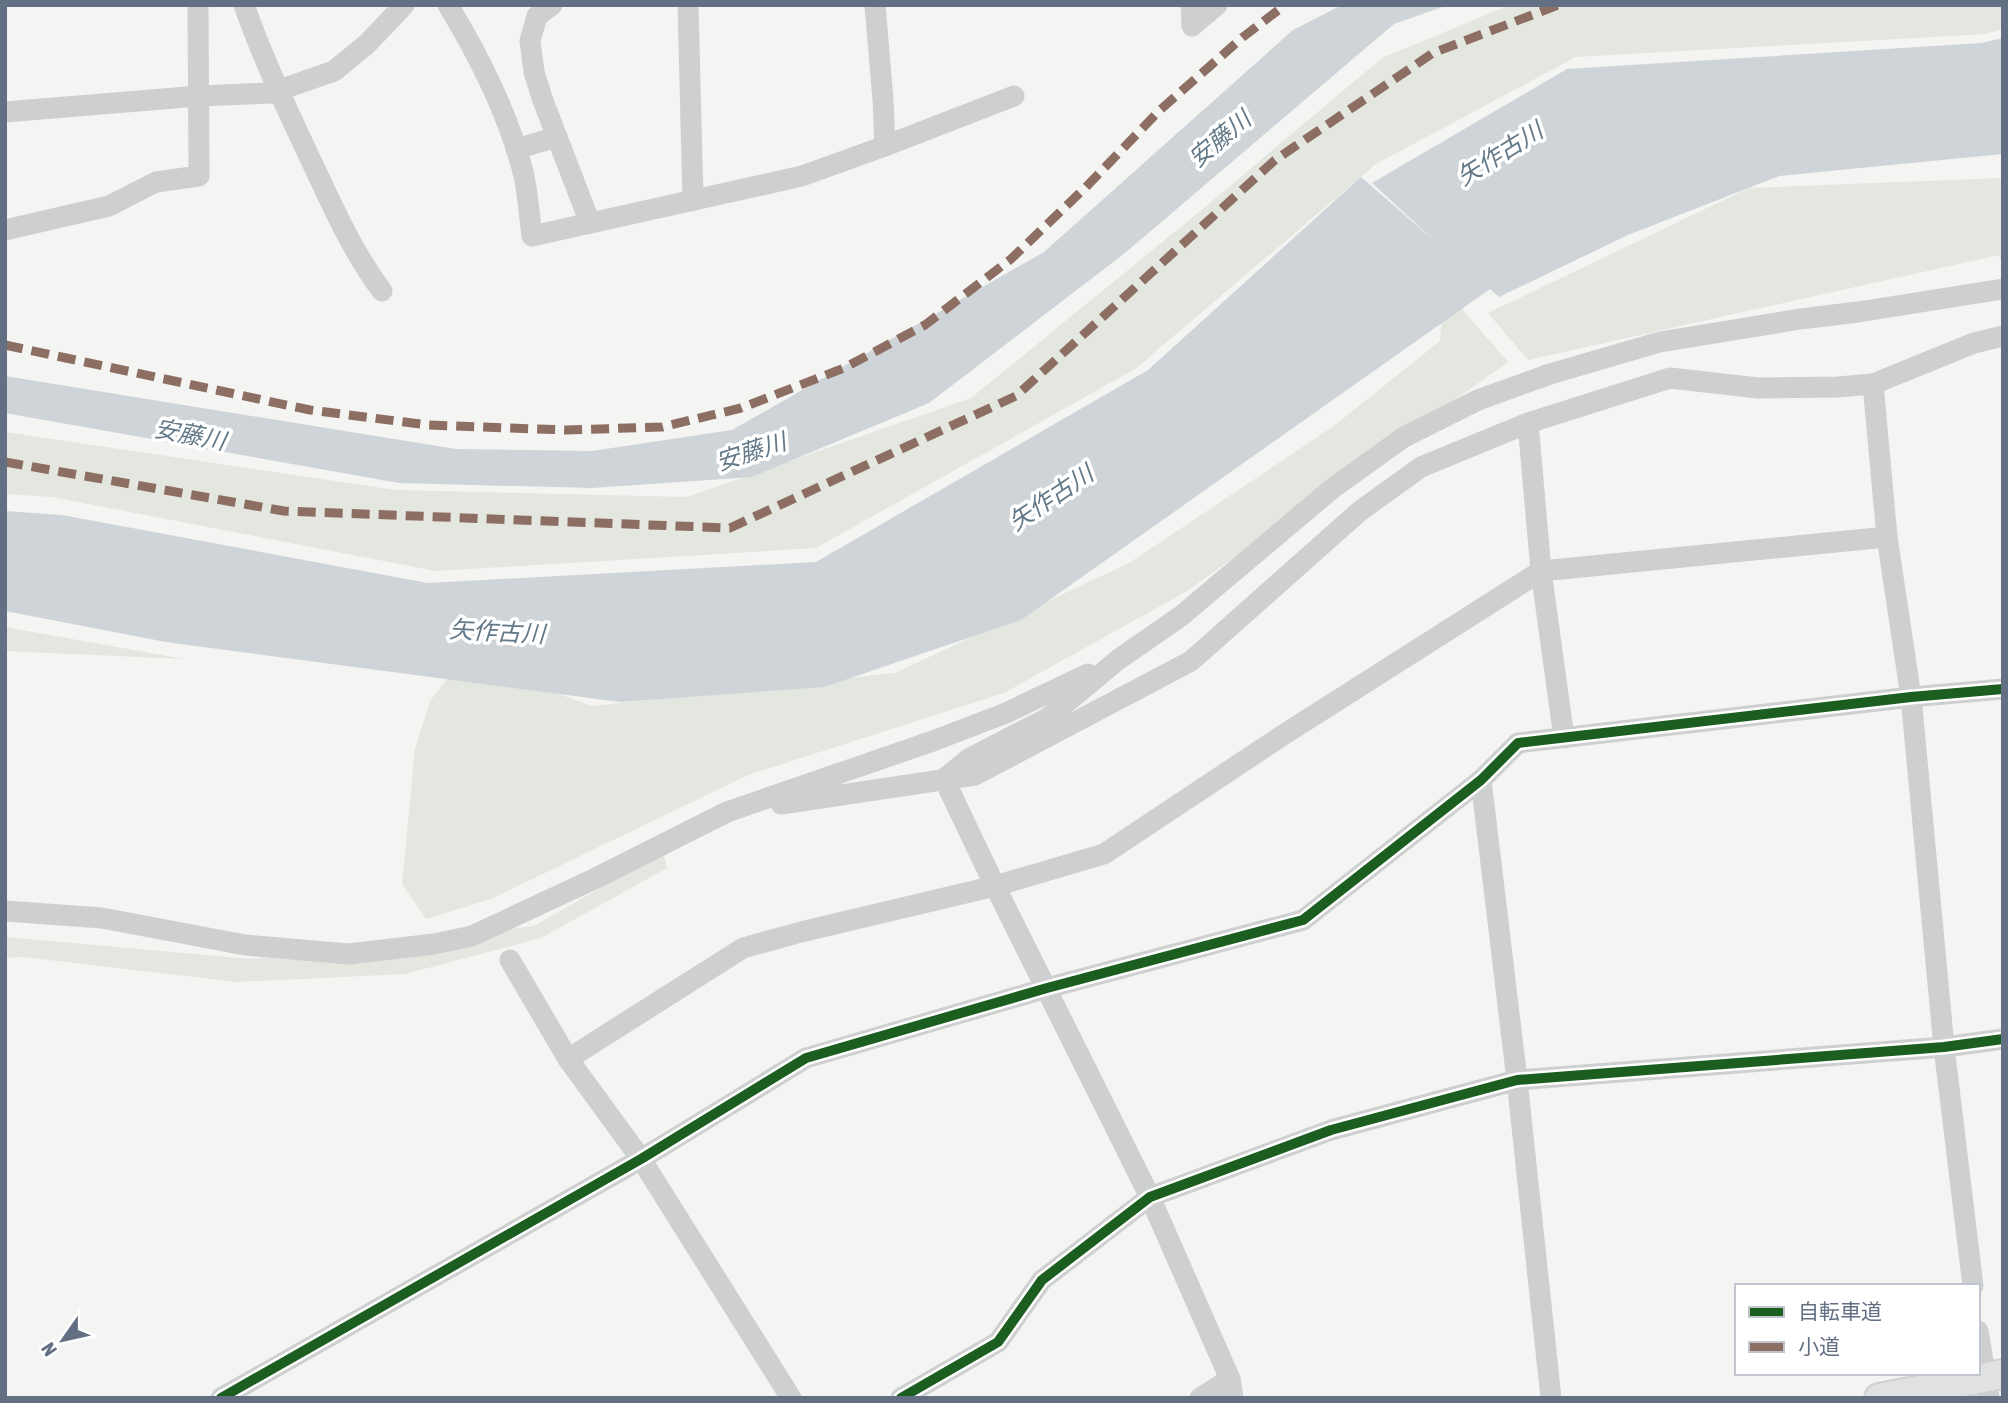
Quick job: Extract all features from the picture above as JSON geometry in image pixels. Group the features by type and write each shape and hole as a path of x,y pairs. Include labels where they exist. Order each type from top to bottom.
{"main road":[{"path":"1879,1398 1992,1383"}],"street":[{"path":"5,230 109,206 156,182 199,176 198,5"},
{"path":"244,5 279,91 325,191 369,274 382,291"},
{"path":"5,112 279,91 334,71 367,44 404,5"},
{"path":"448,5 473,45 516,149 523,174 532,236 802,176 1014,96"},
{"path":"552,5 537,16 530,41 542,99 590,223"},
{"path":"688,5 693,200"},
{"path":"875,5 885,146"},
{"path":"1192,5 1192,26 1217,5"},
{"path":"516,149 557,137"},
{"path":"944,779 970,758 1048,718 1119,659 1181,616 1333,488 1404,437 1478,400 1550,374 1660,342 2003,289"},
{"path":"727,812 975,775 1191,661 1360,511 1421,467 1528,423 1670,379 1758,388 1874,384 1974,343 2003,336"},
{"path":"1874,384 1888,537 1911,696 1944,1047 1973,1284"},
{"path":"1528,423 1541,571 1564,738"},
{"path":"568,1059 743,948 995,886 1104,854 1280,737 1541,571 1888,537"},
{"path":"5,911 102,918 244,945 349,954 434,944 472,936 727,812 1006,713 1119,659"},
{"path":"221,1398 640,1158 806,1058 1047,988 1303,920 1481,780 1518,743 1911,696 2003,689"},
{"path":"944,779 1150,1197 1232,1388 1200,1398"},
{"path":"1481,780 1551,1398"},
{"path":"510,960 568,1059 640,1158 791,1398"},
{"path":"901,1398 998,1342 1042,1280 1150,1197 1331,1130 1517,1080 1944,1047 2003,1039"},
{"path":"1980,1338 1992,1383"}],"shaded area":[{"path":"1510,5 2003,5 2003,29 1985,34 1576,57 1376,164 1135,369 816,548 436,571 52,497 5,494 5,432 396,490 687,497 971,398 1382,58"},
{"path":"2003,178 2003,259 2000,260 1999,255 1528,360 1488,313 1749,188"},
{"path":"1444,288 1508,362 1187,591 1004,693 748,775 491,899 426,919 402,884 415,749 430,701 463,659 592,706 895,673 1129,563 1334,426 1440,341"},
{"path":"5,627 184,659 5,651"},
{"path":"663,852 667,868 541,938 405,974 237,982 23,957 5,958 5,937 251,959 534,926"}],"water":[{"name":"安藤川","path":"1342,5 1448,5 1394,24 1125,253 929,403 752,477 592,488 399,483 5,413 5,376 456,449 592,451 732,430 1044,252 1293,30"},
{"name":"矢作古川","path":"2003,38 2003,154 1779,176 1628,235 1499,297 1490,289 1021,620 824,687 620,702 166,642 5,611 5,511 62,515 428,583 816,562 1148,370 1361,177 1437,243 1372,183 1567,69 1982,43"}],"marked path":[{"path":"5,345 310,410 428,425 566,430 662,427 741,408 844,368 925,325 1011,259 1086,187 1160,110 1243,37 1285,5"},
{"path":"5,462 284,511 730,528 1016,396 1275,160 1433,53 1558,5"}],"cycle path":[{"path":"221,1398 641,1159 806,1058 1047,988 1303,920 1481,780 1518,743 1911,697 2003,689"},
{"path":"901,1398 998,1342 1042,1280 1150,1197 1331,1130 1517,1080 1944,1047 2003,1039"}]}
